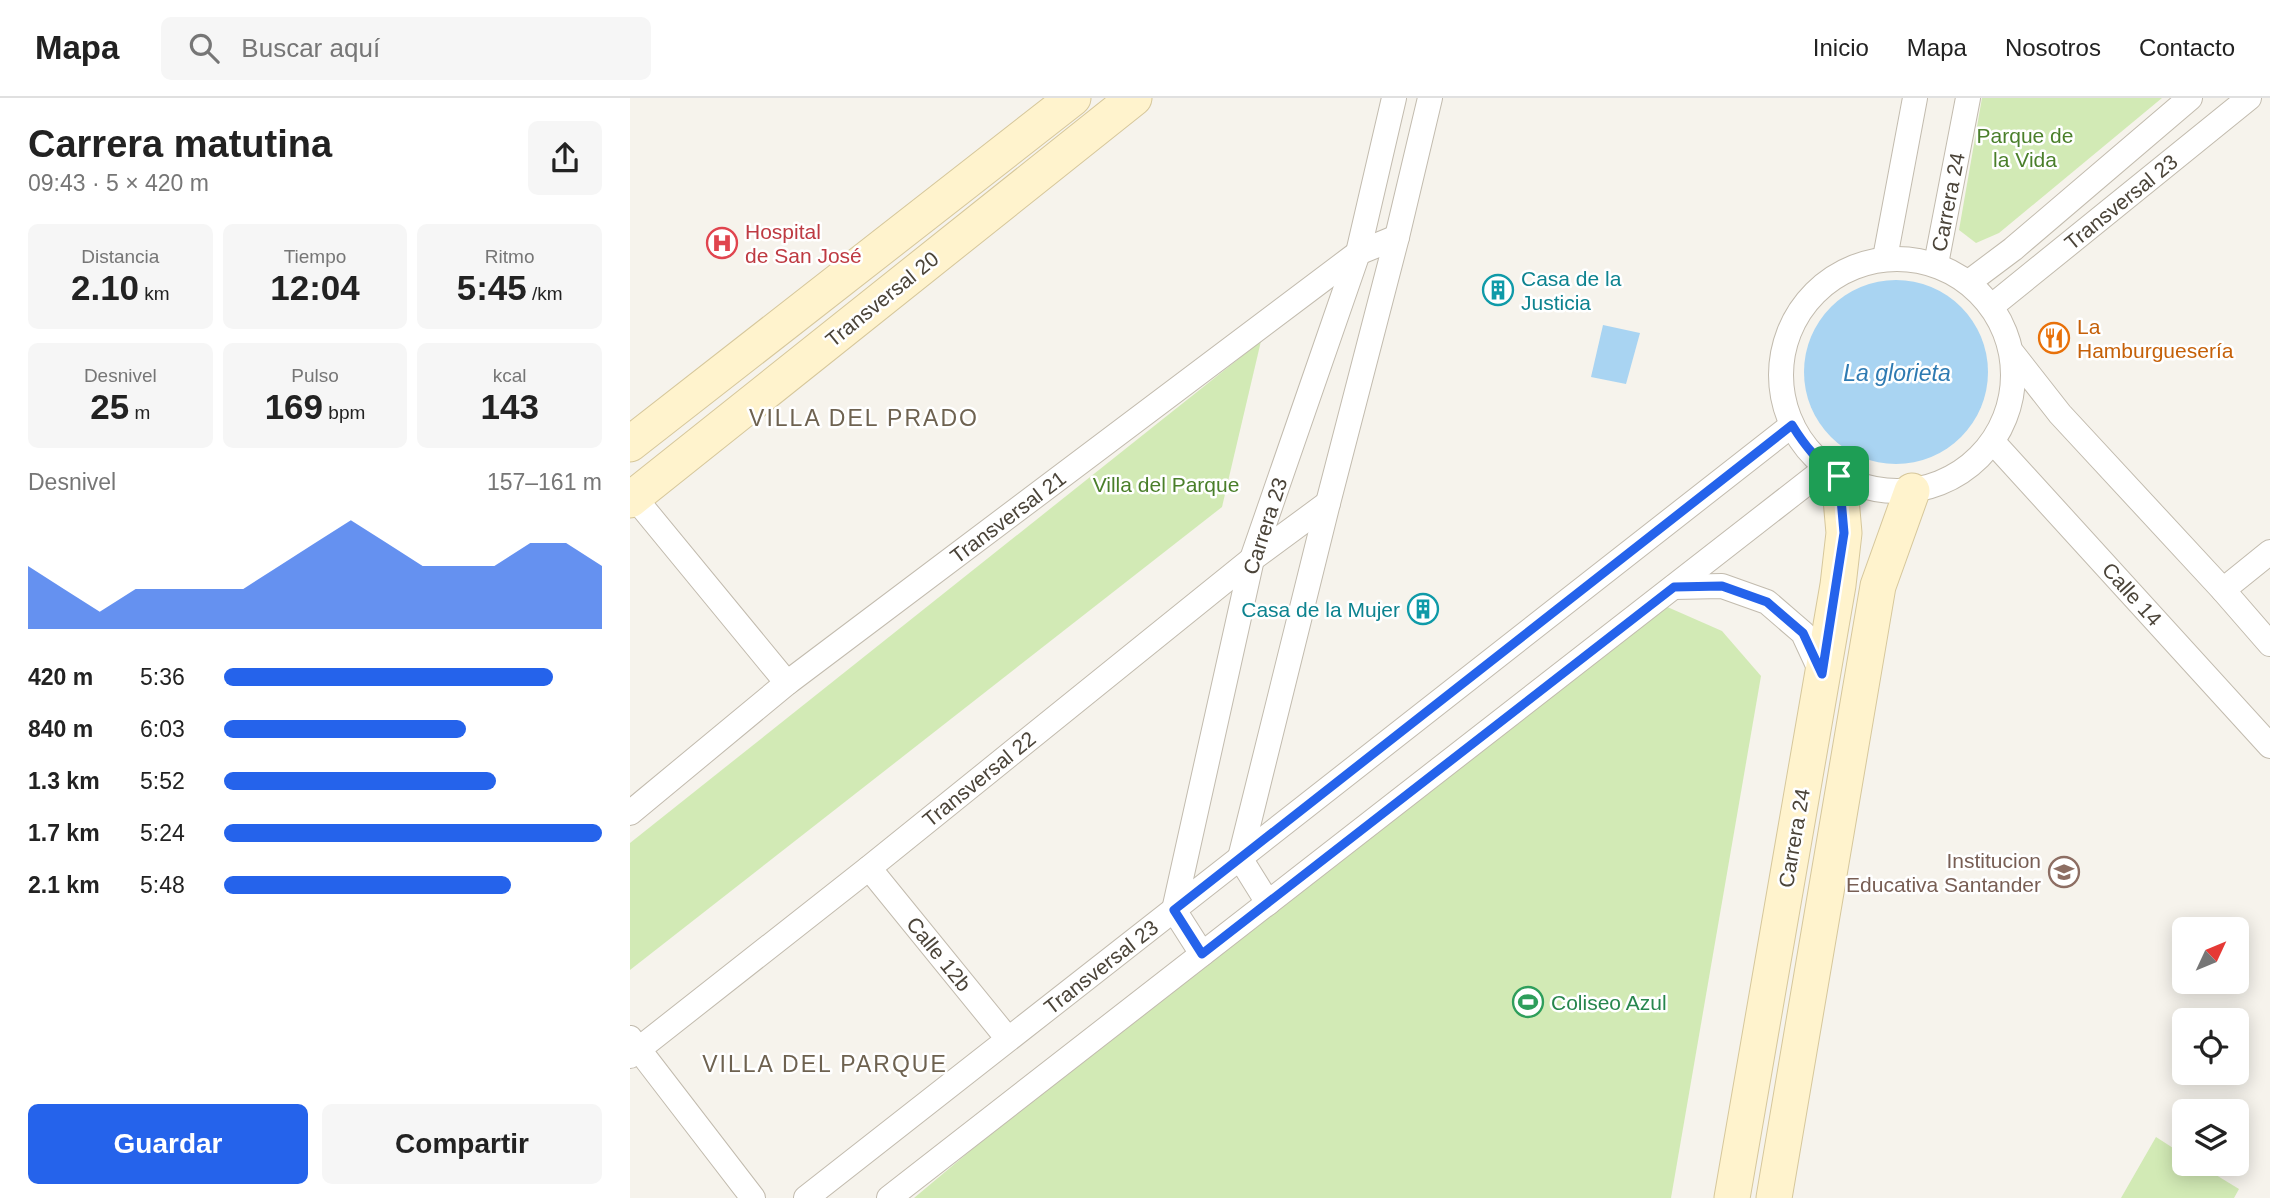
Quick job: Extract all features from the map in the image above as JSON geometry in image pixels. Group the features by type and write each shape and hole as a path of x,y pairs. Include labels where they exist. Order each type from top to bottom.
{"street":[{"name":"Transversal 20","path":"630,444 1073,98"},
{"name":"Transversal 20","path":"632,498 1134,98"},
{"name":"Carrera 23","path":"1174,910 1252,559 1358,253 1394,98"},
{"path":"1268,903 1240,858 1430,98"},
{"path":"1885,257 1915,98"},
{"name":"Carrera 24","path":"1936,264 1968,98"},
{"name":"Transversal 23","path":"1969,282 2013,249 2190,98"},
{"name":"Transversal 23","path":"1992,306 2249,98"},
{"name":"Transversal 21","path":"630,813 787,683 1358,253 1397,237"},
{"path":"1885,257 1936,264 1969,282 1992,306 2003,325 2013,354 2014,385 2007,415 1993,442 1971,466 1943,482 1912,491 1875,489 1833,472 1806,448 1792,425 1781,389 1782,352 1795,317 1818,288 1849,267 1885,257"},
{"path":"2013,354 2060,414 2270,644"},
{"name":"Transversal 23","path":"806,1198 1792,425"},
{"name":"Calle 14","path":"1993,442 2270,746"},
{"path":"888,1198 1674,587 1833,472"},
{"name":"Carrera 24","path":"1732,1198 1844,533 1833,472"},
{"name":"Carrera 24","path":"1774,1198 1878,586 1912,491"},
{"path":"632,498 787,683"},
{"name":"Transversal 22","path":"633,1048 869,868 1252,559 1328,503"},
{"path":"2223,590 2270,552"},
{"path":"1674,587 1722,586 1767,602 1803,633 1822,674"},
{"name":"Calle 12b","path":"869,868 1008,1039"},
{"path":"1174,910 1202,954"},
{"path":"633,1048 753,1198"}],"green space":[{"name":"Parque de la Vida","path":"1982,98 2162,98 1999,233 1976,243 1959,230"},
{"name":"Villa del Parque","path":"1261,341 1222,507 630,970 630,843"},
{"path":"1656,602 1722,631 1761,676 1671,1198 914,1198 1355,828"},
{"path":"2156,1137 2172,1147 2172,1176 2218,1176 2239,1189 2234,1198 2121,1198"}],"water":[{"name":"La glorieta","path":"1896,280 1914,281 1931,287 1947,295 1961,307 1973,321 1981,337 1987,354 1987,390 1981,407 1973,423 1961,437 1947,449 1931,457 1914,463 1896,464 1878,463 1861,457 1845,449 1831,437 1819,423 1811,407 1805,390 1804,372 1805,354 1811,337 1819,321 1831,307 1845,295 1861,287 1878,281"},
{"path":"1603,325 1640,333 1626,384 1591,377"}],"place":[{"name":"Hospital de San José","path":"722,243"},
{"name":"Casa de la Justicia","path":"1498,290"},
{"name":"La Hamburguesería","path":"2054,338"},
{"name":"Casa de la Mujer","path":"1423,609"},
{"name":"Institucion Educativa Santander","path":"2064,872"},
{"name":"Coliseo Azul","path":"1528,1002"}],"district":[{"name":"VILLA DEL PRADO","path":"864,418"},
{"name":"VILLA DEL PARQUE","path":"825,1064"}],"route":[{"path":"1792,425 1806,448 1826,468 1839,476 1844,533 1822,674 1803,633 1767,602 1722,586 1674,587 1202,954 1174,910 1792,425"}]}
